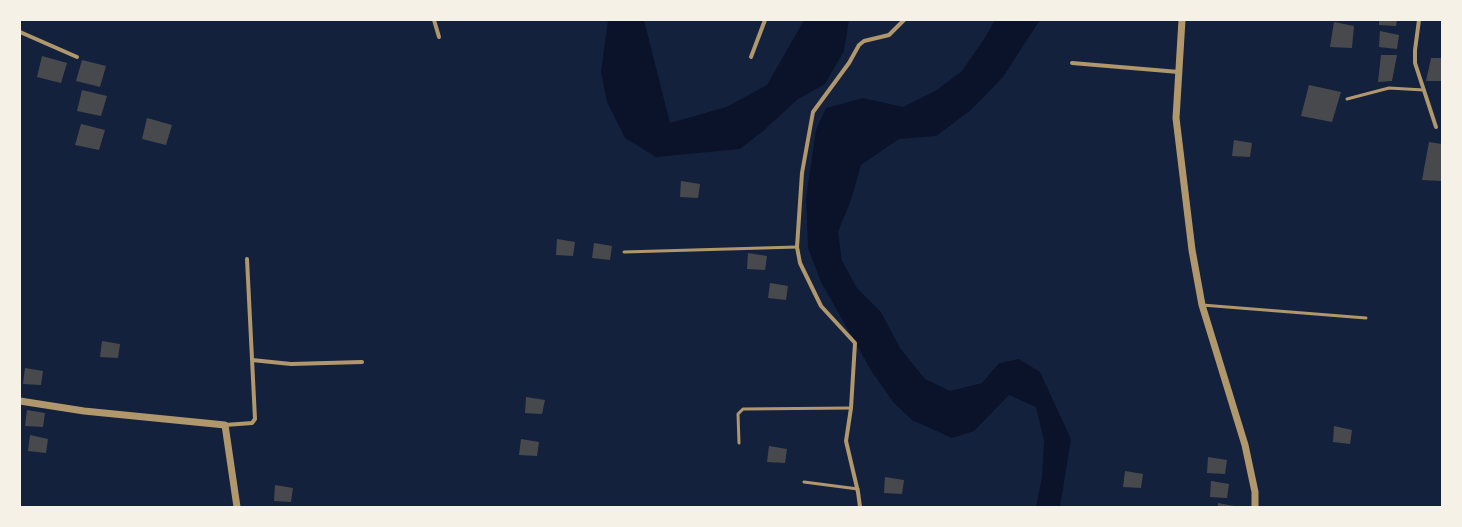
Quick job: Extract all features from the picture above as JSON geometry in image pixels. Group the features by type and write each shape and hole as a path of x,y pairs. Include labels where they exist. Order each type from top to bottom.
{"street":[{"path":"434,20 439,37"},
{"path":"751,57 765,20"},
{"path":"860,507 858,489 846,441 855,342 821,306 800,262 797,247 802,173 812,114 849,63 859,45 864,41 889,35 904,20"},
{"path":"1182,20 1176,118 1192,250 1202,305 1245,445 1255,492 1255,507"},
{"path":"1419,20 1414,56 1436,127"},
{"path":"20,32 77,57"},
{"path":"1072,63 1179,72"},
{"path":"20,401 84,411 225,425 254,422 247,259"},
{"path":"252,360 291,364 362,362"},
{"path":"225,425 237,507"}],"lane":[{"path":"1347,99 1389,88 1424,90"},
{"path":"624,252 797,247"},
{"path":"1202,305 1366,318"},
{"path":"739,443 738,414 743,409 850,408"},
{"path":"804,482 858,489"}],"water":[{"path":"608,20 644,20 670,123 726,107 767,85 804,20 849,20 844,51 825,84 798,99 762,132 740,149 656,157 625,138 607,102 601,72"},
{"path":"995,20 1040,20 1003,77 971,110 936,136 899,139 861,165 851,200 838,232 842,261 857,288 881,312 900,348 925,379 950,391 982,383 999,363 1019,359 1040,372 1071,439 1060,507 1036,507 1042,477 1044,441 1036,407 1009,395 974,431 952,438 912,420 894,403 872,372 821,282 808,248 806,198 816,130 826,108 863,98 903,107 935,91 962,71"}],"building":[{"path":"1379,20 1397,20 1396,26 1379,25"},
{"path":"1334,22 1354,26 1352,48 1330,47"},
{"path":"1380,31 1399,35 1397,49 1379,47"},
{"path":"1381,55 1397,55 1392,81 1378,82"},
{"path":"42,56 67,63 61,83 37,77"},
{"path":"1431,58 1442,58 1442,81 1426,81"},
{"path":"82,60 106,66 100,87 76,81"},
{"path":"1309,85 1341,92 1332,122 1301,116"},
{"path":"82,90 107,96 101,116 77,111"},
{"path":"147,118 172,125 166,145 142,139"},
{"path":"81,124 105,130 99,150 75,145"},
{"path":"1234,140 1252,143 1250,157 1232,156"},
{"path":"1429,142 1442,144 1442,181 1422,180"},
{"path":"681,181 700,184 698,198 680,197"},
{"path":"557,239 575,242 573,256 556,255"},
{"path":"594,243 612,246 610,260 592,258"},
{"path":"748,253 767,256 765,270 747,269"},
{"path":"770,283 788,286 786,300 768,298"},
{"path":"102,341 120,344 118,358 100,357"},
{"path":"25,368 43,371 41,385 23,384"},
{"path":"526,397 545,400 542,414 525,413"},
{"path":"27,410 45,413 43,427 25,426"},
{"path":"1334,426 1352,430 1350,444 1333,442"},
{"path":"30,435 48,439 46,453 28,451"},
{"path":"521,439 539,442 537,456 519,455"},
{"path":"769,446 787,449 785,463 767,462"},
{"path":"1208,457 1227,460 1225,474 1207,473"},
{"path":"1125,471 1143,474 1141,488 1123,487"},
{"path":"885,477 904,480 902,494 884,493"},
{"path":"1211,481 1229,484 1227,498 1210,497"},
{"path":"275,485 293,488 291,502 274,501"},
{"path":"1218,503 1234,506 1234,507 1218,507"}]}
